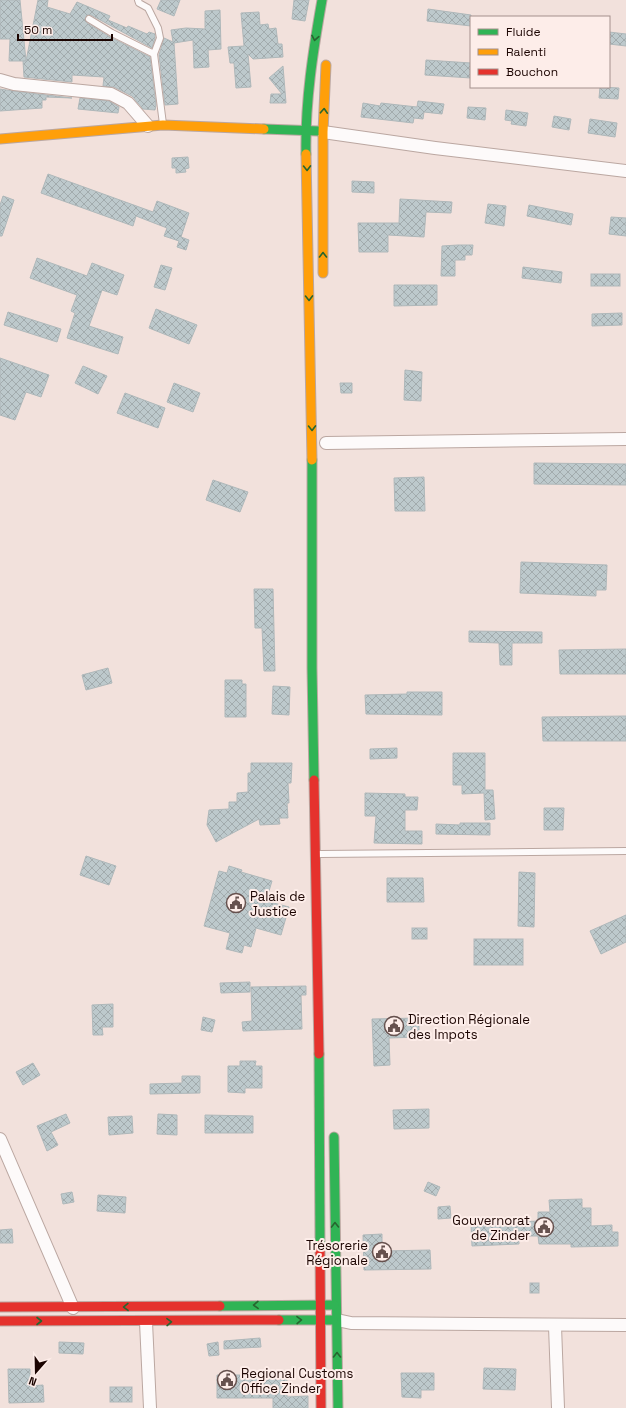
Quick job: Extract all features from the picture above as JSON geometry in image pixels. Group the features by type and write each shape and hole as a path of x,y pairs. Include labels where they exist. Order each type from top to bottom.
{"main road":[{"path":"321,1408 319,1305 321,943 316,854 316,667 306,130 314,44 322,0"},
{"path":"323,280 323,132 327,58"},
{"path":"0,138 163,125 306,130 323,132"},
{"path":"333,1124 338,1408"},
{"path":"0,1307 73,1308 337,1305"},
{"path":"0,1321 146,1322 337,1320"}],"street":[{"path":"0,80 14,84 111,94 128,102 148,126"},
{"path":"323,132 435,148 626,171"},
{"path":"326,443 626,439"},
{"path":"0,1139 73,1308"},
{"path":"337,1305 351,1323"},
{"path":"337,1320 351,1323 555,1326 626,1325"},
{"path":"146,1322 150,1408"},
{"path":"555,1326 558,1408"}],"lane":[{"path":"138,0 139,3 148,8 158,28 160,38 154,54 163,125"},
{"path":"89,19 112,33 154,54"},
{"path":"316,854 626,851"}],"building":[{"path":"0,0 20,0 26,61 9,61 10,39 0,39"},
{"path":"38,0 48,0 47,7 70,14 77,2 110,16 108,20 127,28 128,26 147,34 149,32 155,34 152,48 91,15 87,15 85,19 87,23 110,37 150,57 156,105 155,110 143,109 132,96 114,87 103,86 104,77 72,75 72,82 24,77 23,61 26,61"},
{"path":"161,0 180,0 174,16 157,9"},
{"path":"294,0 309,0 305,21 292,19"},
{"path":"428,9 471,15 470,26 427,21"},
{"path":"220,10 221,49 208,50 209,67 194,68 193,40 174,43 178,104 165,105 159,55 164,38 173,42 171,30 186,28 205,29 205,11"},
{"path":"259,12 260,25 268,24 269,29 276,28 278,44 282,44 283,57 253,59 248,54 251,87 236,88 234,63 230,63 228,47 244,46 241,13"},
{"path":"610,32 626,34 626,46 610,44"},
{"path":"426,60 470,63 470,78 425,75"},
{"path":"283,66 286,103 270,103 271,94 282,94 269,78"},
{"path":"600,88 619,88 618,99 599,98"},
{"path":"0,89 72,98 46,97 46,100 42,100 42,108 0,111"},
{"path":"80,98 109,101 119,107 118,113 78,109"},
{"path":"418,101 444,104 442,114 424,112 423,119 414,118 413,123 361,117 363,103 380,106 381,103 417,107"},
{"path":"468,107 486,108 485,120 467,118"},
{"path":"506,110 528,113 526,126 511,124 512,121 505,120"},
{"path":"554,116 571,119 569,130 552,127"},
{"path":"590,119 617,123 615,137 588,133"},
{"path":"188,157 189,168 185,169 186,172 176,173 176,168 172,168 172,158"},
{"path":"48,174 153,212 157,201 189,213 181,237 189,240 186,250 177,247 179,241 164,236 167,228 136,216 133,226 41,193"},
{"path":"352,181 374,182 374,193 352,192"},
{"path":"3,196 14,200 2,236 0,236 0,205"},
{"path":"400,199 452,202 451,213 426,212 424,237 388,235 388,252 359,252 358,223 399,223"},
{"path":"488,204 506,206 504,226 485,223"},
{"path":"529,205 573,214 571,225 527,216"},
{"path":"611,217 626,218 626,236 609,234"},
{"path":"473,245 472,255 465,255 465,260 455,260 455,276 441,276 442,246"},
{"path":"37,258 87,276 92,263 124,275 117,295 102,290 89,326 123,337 118,354 67,338 75,313 71,311 77,295 30,278"},
{"path":"161,265 172,268 165,290 154,287"},
{"path":"523,267 562,272 561,283 522,278"},
{"path":"591,274 620,274 620,286 591,286"},
{"path":"394,285 437,285 437,305 394,306"},
{"path":"156,309 197,325 189,344 149,328"},
{"path":"8,312 61,329 57,342 4,325"},
{"path":"622,313 622,325 592,326 592,314"},
{"path":"0,358 49,375 41,397 26,392 15,420 0,415"},
{"path":"83,366 107,376 98,394 75,383"},
{"path":"405,370 422,372 421,401 404,400"},
{"path":"174,383 200,393 193,412 167,402"},
{"path":"340,383 352,383 352,393 341,393"},
{"path":"125,393 165,408 158,428 117,413"},
{"path":"534,463 626,464 626,485 534,484"},
{"path":"424,477 425,511 395,511 394,478"},
{"path":"213,480 248,492 240,512 206,500"},
{"path":"521,562 607,565 606,590 596,590 596,596 520,593"},
{"path":"254,589 273,589 275,671 264,671 262,628 255,628"},
{"path":"469,631 542,632 542,643 512,643 512,665 500,665 499,643 469,642"},
{"path":"626,649 626,674 560,674 559,650"},
{"path":"108,668 112,683 86,690 82,675"},
{"path":"225,680 242,680 242,684 246,684 246,717 225,717"},
{"path":"273,686 290,687 289,715 272,714"},
{"path":"407,692 442,692 442,715 366,714 365,695 407,694"},
{"path":"626,716 626,741 543,741 542,717"},
{"path":"397,748 397,758 370,759 370,749"},
{"path":"453,753 485,753 485,790 493,790 495,819 485,820 484,793 462,794 462,785 453,785"},
{"path":"251,763 292,763 291,783 288,783 288,818 279,818 280,824 260,825 259,819 216,842 207,825 209,810 229,809 229,802 237,802 237,793 248,792 248,773 251,773"},
{"path":"365,793 405,794 405,797 418,797 417,810 405,810 405,831 422,831 422,844 374,843 376,816 365,816"},
{"path":"544,808 564,808 563,830 544,830"},
{"path":"460,823 490,823 490,835 436,834 436,824 460,825"},
{"path":"86,856 116,866 109,885 80,875"},
{"path":"229,866 242,870 241,872 272,881 266,901 289,907 281,935 256,928 251,947 244,945 242,953 226,949 230,933 204,926 219,871 227,873"},
{"path":"519,872 535,873 534,927 518,926"},
{"path":"387,878 423,878 424,902 387,902"},
{"path":"626,915 626,942 601,954 590,931"},
{"path":"412,928 427,928 427,939 412,939"},
{"path":"474,939 523,939 523,965 474,965"},
{"path":"250,982 250,992 221,993 220,983"},
{"path":"306,986 306,995 301,995 302,1029 243,1031 242,1022 252,1021 251,987"},
{"path":"113,1004 113,1027 102,1027 103,1035 93,1035 92,1005"},
{"path":"203,1017 215,1020 212,1032 201,1030"},
{"path":"419,1018 419,1037 389,1038 390,1065 374,1066 372,1019"},
{"path":"240,1061 256,1061 255,1066 262,1066 262,1088 245,1088 245,1093 228,1092 228,1066 240,1066"},
{"path":"33,1063 40,1075 23,1085 16,1072"},
{"path":"182,1076 200,1076 200,1093 150,1094 150,1084 182,1083"},
{"path":"429,1109 429,1128 394,1129 393,1110"},
{"path":"66,1114 70,1123 51,1132 58,1145 47,1151 37,1126"},
{"path":"158,1114 177,1115 177,1135 157,1134"},
{"path":"205,1115 253,1116 253,1133 205,1133"},
{"path":"132,1116 133,1133 109,1135 108,1117"},
{"path":"428,1182 440,1187 436,1196 424,1191"},
{"path":"72,1192 74,1202 63,1204 61,1194"},
{"path":"98,1195 126,1197 125,1213 97,1211"},
{"path":"582,1199 582,1208 591,1208 591,1226 612,1225 612,1232 618,1232 618,1246 571,1247 571,1244 539,1244 538,1236 519,1236 519,1244 472,1246 471,1224 538,1221 538,1212 550,1212 549,1200"},
{"path":"450,1206 451,1218 438,1219 438,1207"},
{"path":"12,1229 13,1243 0,1243 0,1230"},
{"path":"382,1234 382,1251 430,1250 431,1269 364,1270 363,1235"},
{"path":"530,1283 539,1283 539,1293 530,1293"},
{"path":"260,1338 261,1347 224,1349 224,1341"},
{"path":"59,1342 84,1343 83,1354 59,1353"},
{"path":"218,1342 219,1355 209,1356 207,1344"},
{"path":"484,1368 516,1369 515,1390 483,1389"},
{"path":"8,1369 30,1369 30,1386 43,1385 44,1402 9,1403"},
{"path":"401,1373 434,1373 434,1390 421,1390 421,1398 402,1397"},
{"path":"217,1375 287,1375 287,1397 308,1396 308,1408 273,1408 273,1398 217,1398"},
{"path":"110,1387 132,1387 132,1402 110,1402"}],"traffic: fast":[{"path":"306,154 308,96 322,0"},
{"path":"264,129 318,131"},
{"path":"312,460 312,668 314,780"},
{"path":"319,1054 320,1245"},
{"path":"334,1137 338,1408"},
{"path":"220,1306 334,1305"},
{"path":"279,1320 333,1320"}],"traffic: slow":[{"path":"323,273 323,132 326,65"},
{"path":"0,139 163,125 264,129"},
{"path":"306,154 312,460"}],"traffic: jam":[{"path":"314,780 319,1054"},
{"path":"320,1245 321,1408"},
{"path":"0,1307 220,1306"},
{"path":"0,1321 279,1320"}],"place":[{"name":"Palais de Justice","path":"236,903"},
{"name":"Direction Régionale des Impots","path":"394,1026"},
{"name":"Gouvernorat de Zinder","path":"544,1227"},
{"name":"Trésorerie Régionale","path":"382,1252"},
{"name":"Regional Customs Office Zinder","path":"227,1380"}]}
